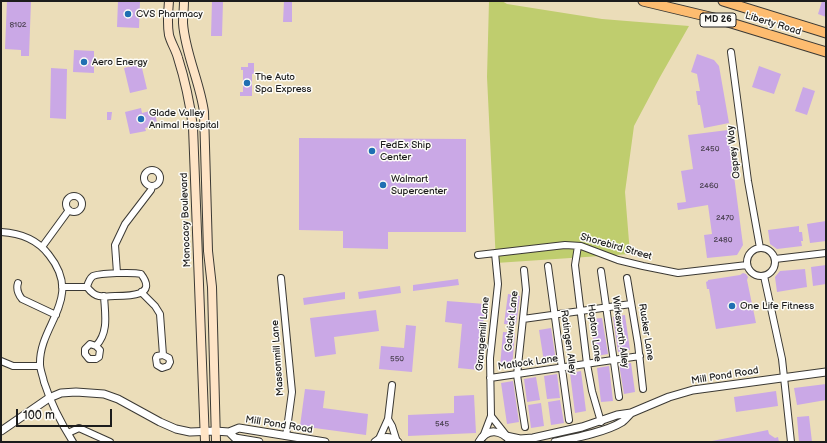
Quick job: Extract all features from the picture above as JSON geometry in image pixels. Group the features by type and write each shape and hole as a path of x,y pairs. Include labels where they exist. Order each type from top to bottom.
{"main road":[{"name":"Monocacy Boulevard","path":"169,1 168,21 170,35 184,78 190,104 193,128 205,442"},
{"name":"Monocacy Boulevard","path":"184,1 183,23 188,50 201,95 204,112 208,251 212,287 216,442"},
{"name":"Liberty Road","path":"643,1 718,19 826,52"},
{"name":"Liberty Road","path":"723,1 826,33"}],"street":[{"name":"Osprey Way","path":"731,52 747,176 760,248"},
{"path":"117,273 115,245 125,224 151,190 152,186"},
{"path":"42,247 69,210"},
{"path":"1,232 17,233 30,239 42,247 57,267 62,287 60,305 43,344 40,354 40,366 49,398 60,422 74,442"},
{"name":"Shorebird Street","path":"478,255 565,244 578,246 618,260 678,273 747,265"},
{"name":"Hopton Lane","path":"578,246 575,265 592,391 601,422"},
{"path":"760,248 769,251 775,259 774,268 764,276 755,275 747,265 749,256 755,249 760,248"},
{"name":"Grangemill Lane","path":"491,416 490,358 498,284 495,253"},
{"path":"775,259 826,253"},
{"name":"Ratingen Alley","path":"548,266 569,420"},
{"name":"Gatwick Lane","path":"524,270 526,290 517,374 525,427"},
{"name":"Wirksworth Alley","path":"601,271 619,397"},
{"path":"62,287 87,287 95,294 104,296 131,296 138,295 145,287 146,283 141,274 117,273 93,276 89,280 87,287"},
{"path":"764,276 782,359 791,442"},
{"name":"Massonmill Lane","path":"281,278 292,392 286,436"},
{"name":"Rucker Lane","path":"627,278 640,356 643,390"},
{"path":"18,283 17,287 19,295 22,299 56,315"},
{"path":"141,292 155,306 160,314 163,355"},
{"path":"96,346 102,340 106,328 104,296"},
{"path":"523,319 631,304"},
{"name":"Matlock Lane","path":"490,378 640,356"},
{"path":"1,361 13,366 40,366"},
{"name":"Mill Pond Road","path":"480,440 493,432 498,432 506,436 533,438 601,422 617,415 631,413 669,397 693,390 826,372"},
{"path":"376,441 388,419 392,385"},
{"name":"Mill Pond Road","path":"1,431 49,398 61,393 76,392 104,394 118,399 160,422 176,429 190,432 229,432 238,428 325,442"},
{"name":"Mill Pond Road","path":"555,442 610,427 622,422 631,413"},
{"path":"491,416 500,430 511,442"},
{"path":"480,440 491,416"},
{"path":"388,419 398,442"},
{"path":"68,433 79,428 110,442"},
{"name":"Mill Pond Road","path":"229,432 235,438 259,442"},
{"path":"376,441 385,437 398,442"}],"green space":[{"path":"489,1 502,1 507,4 602,19 689,26 634,126 625,192 630,254 496,263 487,77"}],"building":[{"path":"7,1 31,1 29,56 21,56 21,50 5,49"},
{"name":"CVS Pharmacy","path":"118,1 140,1 139,28 117,27"},
{"path":"212,1 223,1 222,36 211,36"},
{"path":"284,1 292,1 292,22 283,22"},
{"path":"822,1 826,1 826,17 818,14"},
{"name":"Aero Energy","path":"74,50 94,51 94,73 73,72"},
{"path":"697,54 714,60 719,66 729,123 704,128 696,91 700,91 697,74 691,72"},
{"name":"The Auto Spa Express","path":"248,63 254,63 254,74 252,74 252,96 240,96 240,92 243,92 243,70 241,70 241,67 248,67"},
{"path":"141,64 147,89 130,93 124,68"},
{"path":"759,66 781,74 774,94 752,87"},
{"path":"51,68 67,69 66,119 50,118"},
{"path":"803,87 815,91 807,115 795,111"},
{"name":"Glade Valley Animal Hospital","path":"141,108 142,113 154,110 157,122 151,124 151,127 145,128 146,131 130,134 125,112"},
{"path":"107,112 112,112 111,120 107,120"},
{"path":"728,130 743,245 737,255 707,258 704,235 712,234 708,205 678,210 677,203 686,202 681,171 693,169 688,135"},
{"name":"Walmart Supercenter","path":"299,138 466,139 466,232 388,232 388,249 343,248 343,231 299,230"},
{"path":"826,221 826,241 810,243 807,224"},
{"path":"799,226 799,232 802,232 802,246 777,249 770,244 768,230"},
{"path":"826,265 826,284 813,286 811,267"},
{"path":"805,269 807,287 777,292 775,277 780,271"},
{"name":"One Life Fitness","path":"743,273 748,277 747,280 756,323 716,329 709,289 707,289 706,282 708,280 740,275"},
{"path":"458,279 459,285 413,291 413,285"},
{"path":"400,286 401,293 359,299 358,292"},
{"path":"345,292 345,299 304,305 303,298"},
{"path":"508,294 520,296 516,325 504,324"},
{"path":"447,301 485,304 479,370 458,368 462,324 445,322"},
{"path":"376,310 379,331 334,337 336,354 315,357 310,318"},
{"path":"625,315 630,350 618,352 613,317"},
{"path":"602,318 608,354 596,356 590,319"},
{"path":"406,325 416,326 412,372 379,369 381,346 404,348"},
{"path":"551,328 556,361 544,362 539,330"},
{"path":"503,332 515,333 512,368 500,367"},
{"path":"631,363 635,392 624,394 619,364"},
{"path":"609,366 613,401 601,402 597,368"},
{"path":"581,371 586,411 575,413 570,373"},
{"path":"557,374 560,398 547,399 544,376"},
{"path":"536,377 540,400 527,402 524,379"},
{"path":"513,381 519,422 507,424 501,383"},
{"path":"826,384 826,400 797,405 794,388"},
{"path":"305,389 325,391 323,408 368,414 366,435 300,426"},
{"path":"776,391 778,406 736,412 734,397"},
{"path":"474,395 476,433 408,436 408,415 454,413 454,396"},
{"path":"560,400 564,423 551,425 548,402"},
{"path":"541,403 544,426 531,428 528,405"},
{"path":"809,416 812,442 799,442 797,417"},
{"path":"768,430 769,434 775,438 778,437 779,442 707,442"}],"place":[{"name":"CVS Pharmacy","path":"128,14"},
{"name":"Aero Energy","path":"84,62"},
{"name":"The Auto Spa Express","path":"247,83"},
{"name":"Glade Valley Animal Hospital","path":"141,119"},
{"name":"FedEx Ship Center","path":"372,151"},
{"name":"Walmart Supercenter","path":"383,185"},
{"name":"One Life Fitness","path":"732,306"}]}
